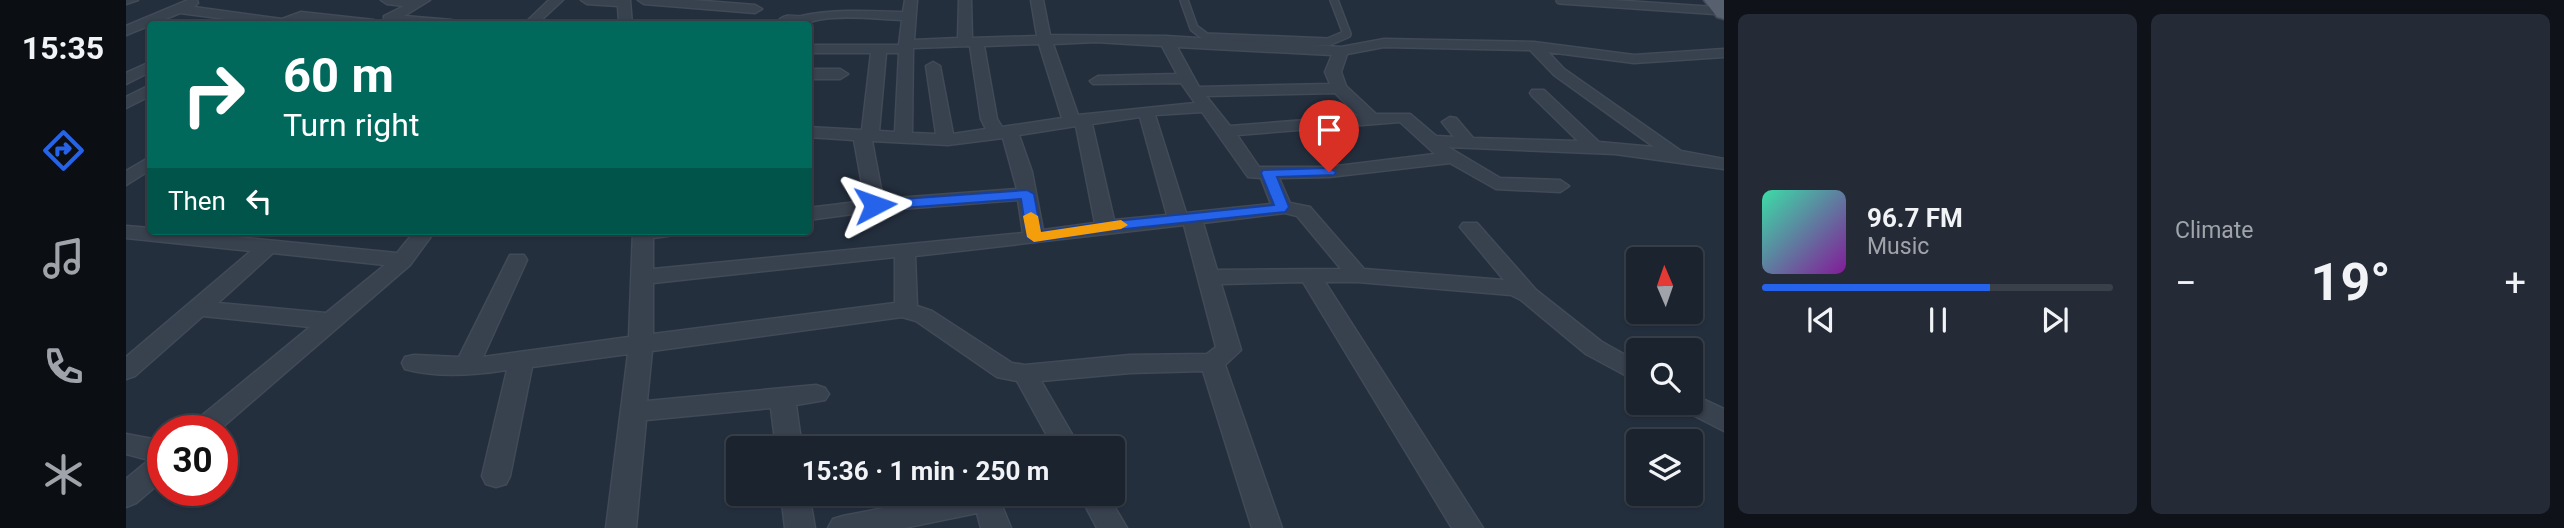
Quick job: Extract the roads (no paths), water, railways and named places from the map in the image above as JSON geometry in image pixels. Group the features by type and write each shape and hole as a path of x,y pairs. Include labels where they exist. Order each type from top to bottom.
{"street":[{"path":"126,1 132,0"},
{"path":"151,21 201,0"},
{"path":"387,0 421,2"},
{"path":"533,21 557,0"},
{"path":"587,0 624,1 625,21"},
{"path":"644,0 755,9"},
{"path":"832,14 838,0"},
{"path":"903,138 911,0"},
{"path":"965,0 971,41 989,119 1004,133 1027,194 1034,237"},
{"path":"1037,0 1044,38 1078,120 1106,226"},
{"path":"386,21 421,2"},
{"path":"179,9 268,21"},
{"path":"788,18 807,20 820,14 832,14 879,49 1044,38 1166,40 1341,51 1376,43 1534,47 1633,59 1724,53"},
{"path":"288,21 301,16 347,21"},
{"path":"812,48 910,16"},
{"path":"127,31 147,23"},
{"path":"127,31 147,34"},
{"path":"1166,40 1190,85 1226,131 1252,171 1329,172 1453,157"},
{"path":"1441,44 1464,60"},
{"path":"1534,47 1559,72 1675,153"},
{"path":"875,205 866,135 879,49"},
{"path":"1341,51 1333,72 1339,88 1370,118"},
{"path":"933,66 945,140"},
{"path":"126,81 147,68"},
{"path":"812,74 840,74"},
{"path":"126,81 147,84"},
{"path":"1098,81 1339,88"},
{"path":"126,103 147,92"},
{"path":"1538,93 1597,149"},
{"path":"812,132 945,140 1146,111 1207,107"},
{"path":"414,363 466,367 903,310 923,316 1006,371 1025,374 1130,364 1212,362 1229,350 1210,277 1185,218 1146,111"},
{"path":"1226,131 1404,117 1430,141 1496,183 1560,186"},
{"path":"1450,122 1469,143"},
{"path":"1430,141 1675,153 1724,163"},
{"path":"1268,173 1282,207"},
{"path":"812,213 875,205 1027,194"},
{"path":"642,277 1034,237 1106,226 1282,207 1303,211 1358,275"},
{"path":"1470,226 1529,295 1594,348 1626,366"},
{"path":"126,232 147,233"},
{"path":"192,235 214,236 271,248 403,260"},
{"path":"126,370 198,308 290,235"},
{"path":"220,415 403,260 422,235"},
{"path":"621,528 641,344 643,235"},
{"path":"903,310 906,306 905,250"},
{"path":"466,367 517,260"},
{"path":"1210,277 1358,275 1515,288 1529,295"},
{"path":"1310,276 1468,528"},
{"path":"198,308 330,321"},
{"path":"496,477 521,361"},
{"path":"1212,362 1267,528"},
{"path":"1025,374 1060,436"},
{"path":"634,412 816,394"},
{"path":"782,397 787,436"},
{"path":"1703,409 1724,421"},
{"path":"126,444 147,449"},
{"path":"126,495 147,477"},
{"path":"843,528 978,501 988,504 996,528"},
{"path":"797,506 800,528"},
{"path":"1100,506 1112,528"}],"lane":[{"path":"1184,0 1194,27 1206,37 1328,42 1347,34 1334,0"},
{"path":"1559,0 1720,8"}]}
